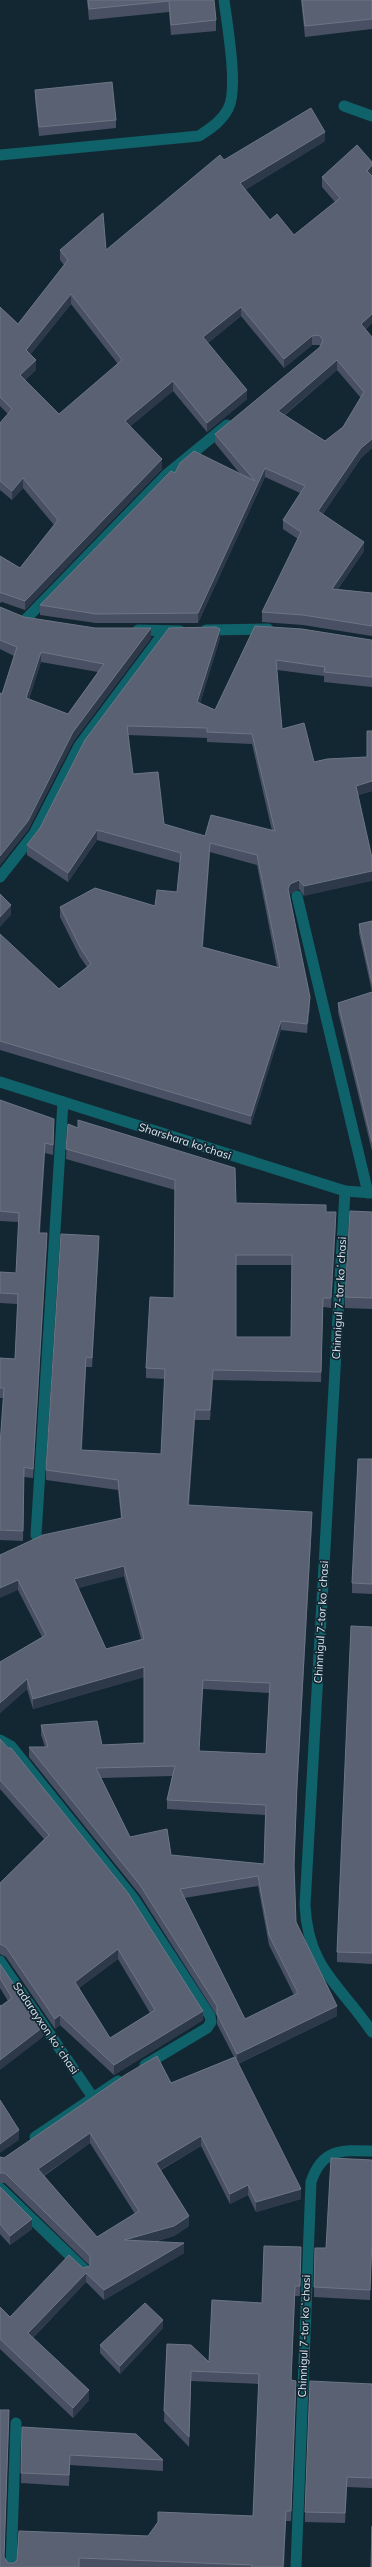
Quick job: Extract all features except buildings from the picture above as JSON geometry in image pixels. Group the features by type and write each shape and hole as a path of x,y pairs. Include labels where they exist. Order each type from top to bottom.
{"street":[{"path":"0,155 199,136 218,124 229,108 233,89 224,0"},
{"path":"344,106 372,116"},
{"path":"25,620 166,475 238,416"},
{"path":"12,615 25,620 39,622"},
{"path":"127,630 165,631 262,628 276,630"},
{"path":"0,877 34,834 79,746 165,631"},
{"path":"297,896 370,1193"},
{"name":"Sharshara ko'chasi","path":"0,1082 345,1191 370,1193"},
{"path":"36,1535 63,1102"},
{"name":"Chinnigul 7-tor koʻchasi","path":"345,1191 305,1905 306,1927 322,1968 350,2001 372,2032"},
{"path":"0,1740 11,1746 134,1899 211,2018 207,2028 92,2096 25,2144"},
{"name":"Sadarayxon koʻchasi","path":"0,1961 92,2096"},
{"name":"Chinnigul 7-tor koʻchasi","path":"296,2567 311,2182 316,2167 329,2155 349,2150 372,2151"},
{"path":"0,2188 85,2271"},
{"path":"11,2567 16,2423"}]}
